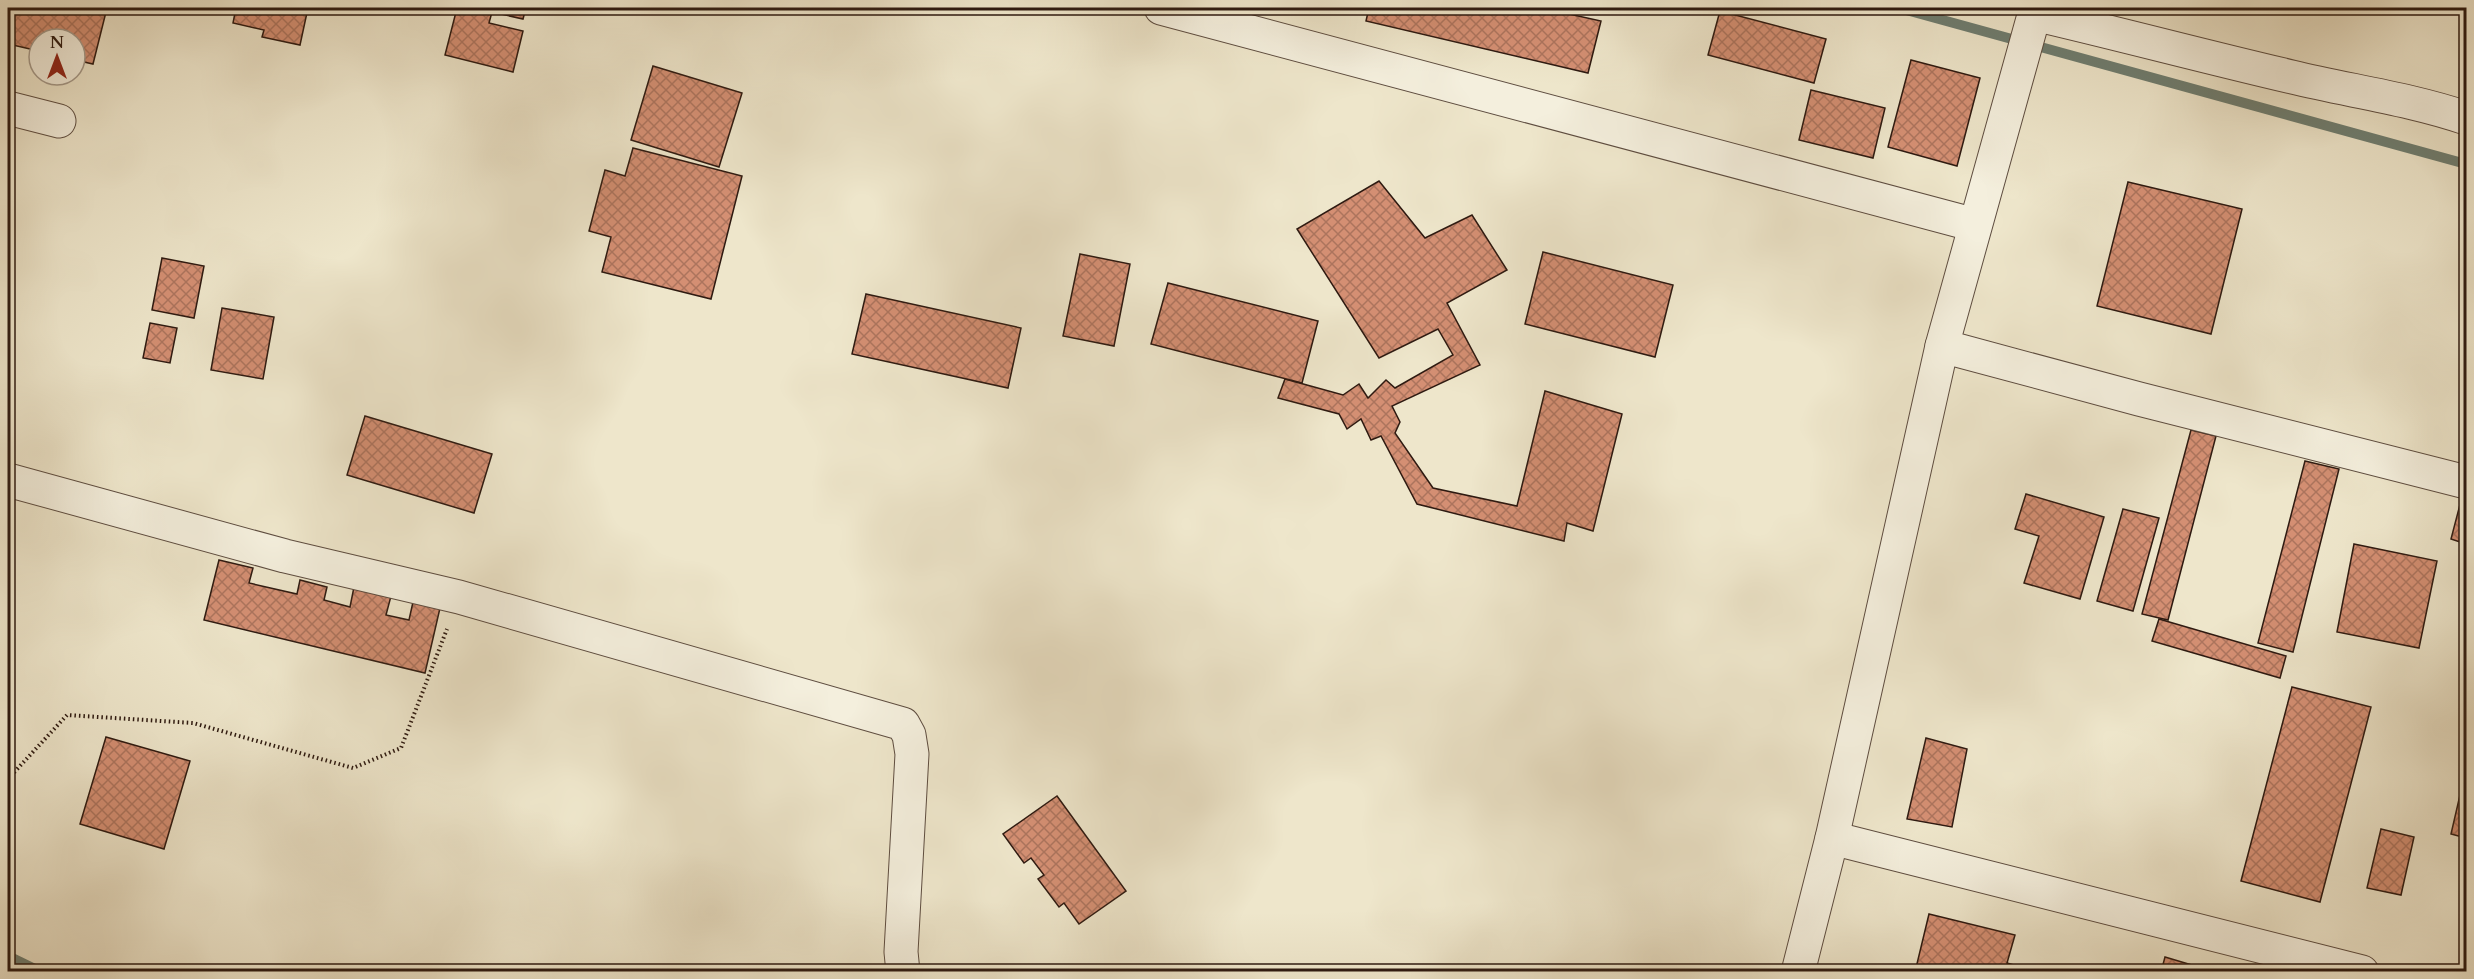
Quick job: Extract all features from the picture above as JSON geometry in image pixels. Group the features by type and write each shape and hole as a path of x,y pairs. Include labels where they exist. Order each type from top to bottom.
{"street":[{"path":"1161,8 1975,225"},
{"path":"1798,972 1832,838 1942,346 2035,11 2293,78 2435,108 2466,118"},
{"path":"8,108 59,121"},
{"path":"1942,346 2139,399 2466,482"},
{"path":"8,480 285,556 459,597 903,724 909,735 912,754 901,952 903,972"},
{"path":"1832,838 2362,972"}],"path":[{"path":"8,779 67,715 193,723 353,768 401,748 459,597"}],"building":[{"path":"13,8 107,8 93,64 87,63 87,27 27,27 27,48 8,44 8,29"},
{"path":"236,8 308,8 300,45 262,37 264,30 233,23"},
{"path":"457,8 526,8 523,19 492,12 489,23 523,31 513,72 445,55"},
{"path":"1369,8 1542,8 1601,21 1588,73 1366,21"},
{"path":"1720,11 1826,39 1814,83 1708,55"},
{"path":"1911,60 1980,78 1957,166 1888,147"},
{"path":"653,66 742,93 719,167 631,140"},
{"path":"1811,90 1885,108 1873,158 1799,140"},
{"path":"633,148 742,176 711,299 602,272 611,237 589,231 605,170 625,176"},
{"path":"1379,181 1425,238 1472,215 1507,270 1447,303 1480,365 1392,406 1400,422 1395,433 1433,488 1517,506 1545,391 1622,414 1593,531 1567,523 1564,541 1417,504 1381,436 1371,440 1361,419 1347,429 1339,414 1278,398 1285,379 1343,395 1359,384 1368,398 1386,380 1395,388 1453,355 1438,329 1379,358 1297,229"},
{"path":"2128,182 2242,209 2211,334 2097,306"},
{"path":"1543,252 1673,285 1655,357 1525,324"},
{"path":"1080,254 1130,264 1114,346 1063,336"},
{"path":"162,258 204,266 194,318 152,310"},
{"path":"1168,283 1318,321 1302,383 1151,344"},
{"path":"866,294 1021,328 1008,388 852,354"},
{"path":"222,308 274,317 263,379 211,370"},
{"path":"150,323 177,328 170,363 143,358"},
{"path":"365,416 492,454 474,513 347,475"},
{"path":"2191,430 2216,436 2168,620 2142,614"},
{"path":"2305,461 2339,469 2293,652 2258,643"},
{"path":"2463,493 2466,494 2466,544 2451,539"},
{"path":"2026,494 2104,517 2080,599 2024,583 2039,536 2015,529"},
{"path":"2123,509 2159,518 2133,611 2097,601"},
{"path":"2354,544 2437,561 2419,648 2337,632"},
{"path":"219,560 253,568 249,583 297,594 300,580 327,587 324,600 350,607 354,587 391,596 386,615 409,620 413,602 440,608 425,673 204,620"},
{"path":"2159,619 2286,656 2280,678 2152,641"},
{"path":"2292,687 2371,707 2320,902 2241,881"},
{"path":"106,737 190,761 164,849 80,824"},
{"path":"1926,738 1967,749 1952,827 1907,819"},
{"path":"2460,795 2466,797 2466,838 2451,834"},
{"path":"1057,796 1126,891 1079,924 1064,903 1059,907 1038,879 1044,875 1031,858 1024,863 1003,834"},
{"path":"2381,829 2414,837 2401,895 2367,888"},
{"path":"1929,914 2015,935 2007,963 2037,972 1915,972"},
{"path":"2165,957 2202,968 2201,972 2161,972"}],"waterway":[{"path":"1899,8 2466,164"},
{"path":"8,956 41,972"}]}
